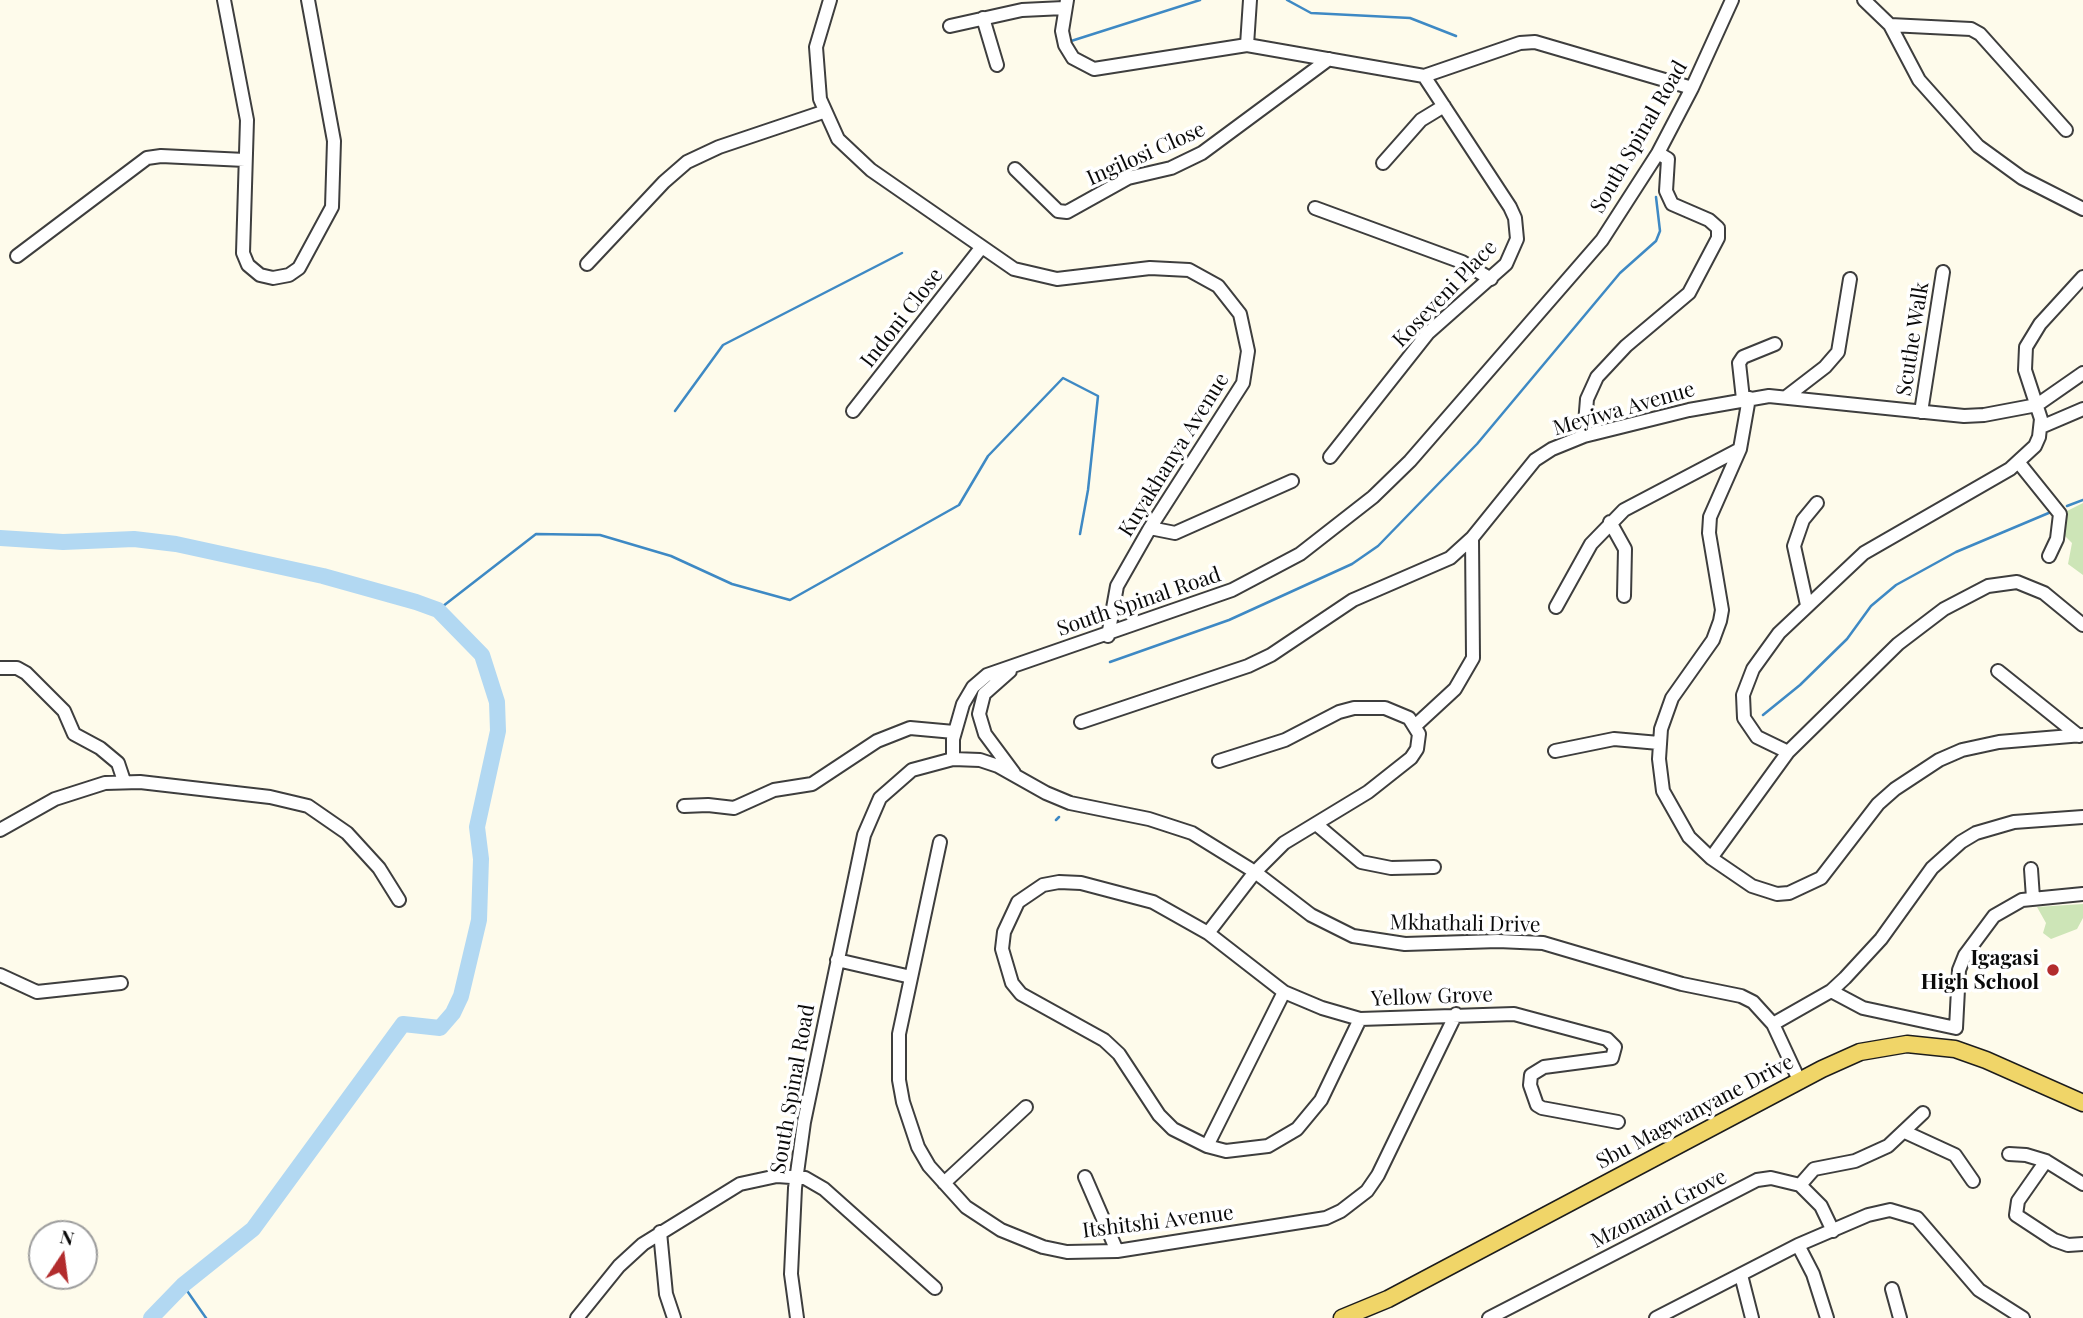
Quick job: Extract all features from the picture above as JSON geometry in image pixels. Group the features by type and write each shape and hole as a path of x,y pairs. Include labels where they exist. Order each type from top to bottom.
{"main road":[{"name":"Sbu Magwanyane Drive","path":"1342,1318 1388,1299 1799,1080 1860,1052 1884,1046 1930,1045 1986,1060 2083,1103"}],"street":[{"path":"224,0 247,120 243,253 248,265 260,275 274,278 289,275 299,268 311,250 331,207 334,188 334,141 308,0"},
{"name":"Kuyakhanya Avenue","path":"830,0 819,30 815,55 816,84 823,112 850,152 1014,269 1057,279 1150,268 1189,270 1204,275 1229,297 1247,336 1248,351 1243,383 1150,528 1117,586 1108,636"},
{"path":"1247,45 1250,0"},
{"name":"South Spinal Road","path":"797,1318 791,1274 796,1176 837,960 870,816 895,782 912,770 953,758 954,732 962,704 973,687 987,675 1205,602 1259,578 1300,554 1373,497 1418,451 1602,240 1658,153 1692,88 1732,0"},
{"path":"1864,0 1889,25 1919,80 1978,146 2022,178 2083,209"},
{"path":"950,26 1066,4 1062,31 1065,45 1073,58 1094,69 1247,45 1424,76 1520,43 1535,42 1692,88"},
{"path":"983,18 997,65"},
{"path":"1889,25 1971,29 1980,34 2066,130"},
{"name":"Ingilosi Close","path":"1015,169 1058,211 1068,212 1128,178 1171,168 1202,153 1329,59"},
{"name":"Koseveni Place","path":"1330,457 1428,333 1506,264 1517,239 1515,218 1424,76"},
{"path":"1383,163 1421,120 1444,106"},
{"path":"587,264 664,182 687,162 823,112"},
{"path":"1584,436 1587,399 1597,377 1626,346 1689,293 1718,238 1718,228 1714,223 1672,204 1666,191 1668,159 1658,153"},
{"path":"17,256 147,158 162,156 245,160"},
{"path":"1315,208 1462,262 1490,279"},
{"name":"Indoni Close","path":"853,411 981,248"},
{"name":"Scuthe Walk","path":"1921,412 1943,272"},
{"path":"1788,752 1765,742 1750,730 1742,708 1743,695 1754,669 1767,649 1807,605 1864,553 2019,463 2035,446 2041,427 2025,370 2026,347 2040,324 2083,277"},
{"path":"1786,397 1825,367 1838,352 1850,279"},
{"path":"1775,345 1743,358 1739,363 1746,399 1741,449 1710,517 1709,533 1722,610 1720,621 1713,640 1672,698 1663,718 1659,743 1659,773 1670,807 1689,837 1711,858 1765,892 1777,894 1799,890 1821,878 1878,804 1895,789 1939,760 1990,743 2081,735"},
{"name":"Meyiwa Avenue","path":"1081,722 1248,666 1283,648 1342,606 1434,567 1472,538 1535,460 1552,449 1584,436 1746,399 1786,397 1921,412 1984,415 2037,405 2083,373"},
{"path":"2041,427 2083,409"},
{"path":"1556,607 1584,555 1610,522 1636,502 1741,449"},
{"path":"2019,463 2057,507 2061,521 2049,556"},
{"path":"1150,528 1175,533 1292,481"},
{"path":"1807,605 1794,546 1803,520 1817,503"},
{"path":"1610,522 1625,549 1624,596"},
{"path":"1416,725 1455,689 1473,658 1472,538"},
{"path":"1711,858 1788,752 1917,627 1988,586 2009,581 2033,586 2083,625"},
{"path":"1017,777 985,734 979,714 984,694 989,687 1021,662"},
{"path":"0,668 17,668 26,673 64,712 74,734 100,748 118,763 124,781"},
{"path":"1998,671 2081,735"},
{"path":"1208,933 1255,872 1284,843 1403,766 1417,749 1419,734 1416,725 1399,712 1372,707 1354,708 1339,712 1285,740 1219,761"},
{"path":"684,806 734,808 774,790 819,781 854,754 877,741 910,728 954,732"},
{"path":"1555,751 1614,739 1659,743"},
{"name":"Mkhathali Drive","path":"953,758 980,760 1070,803 1149,819 1192,833 1255,872 1311,915 1353,936 1405,944 1543,943 1682,984 1741,996 1753,1002 1773,1024 1799,1080"},
{"path":"0,830 55,799 85,788 124,781 245,794 308,806 332,820 365,850 400,900"},
{"path":"1773,1024 1831,991 1881,939 1932,868 1961,842 1984,830 2014,822 2083,817"},
{"path":"1316,824 1361,862 1391,869 1434,867"},
{"name":"Itshitshi Avenue","path":"940,842 900,1034 900,1080 909,1123 918,1147 944,1184 966,1207 1022,1240 1067,1252 1117,1251 1326,1217 1356,1201 1378,1175 1456,1014"},
{"path":"2031,869 2033,898"},
{"name":"Yellow Grove","path":"1360,1018 1321,1100 1297,1129 1268,1146 1226,1151 1207,1146 1173,1129 1159,1115 1135,1076 1104,1040 1021,994 1012,983 1002,949 1004,932 1018,902 1043,885 1059,882 1081,883 1153,902 1208,933 1284,992 1307,1003 1360,1018 1514,1014 1590,1033 1612,1043 1616,1051 1612,1058 1544,1067 1531,1075 1530,1085 1537,1105 1542,1108 1618,1122"},
{"path":"1831,991 1863,1008 1956,1028 1957,981 1965,956 1983,929 2003,908 2033,898 2083,894"},
{"path":"837,960 911,977"},
{"path":"0,975 37,992 121,983"},
{"path":"1207,1146 1284,992"},
{"path":"944,1184 1026,1107"},
{"path":"1833,1231 1821,1206 1800,1185 1814,1169 1862,1159 1905,1132 1923,1114"},
{"path":"1905,1132 1955,1155 1973,1181"},
{"path":"2009,1154 2046,1161 2083,1184"},
{"path":"2046,1161 2018,1201 2016,1215 2054,1240 2068,1245 2083,1244"},
{"path":"577,1318 620,1266 660,1232 740,1184 760,1178 796,1176 824,1189 935,1289"},
{"path":"1085,1177 1117,1251"},
{"name":"Mzomani Grove","path":"1497,1316 1757,1181 1771,1178 1800,1185"},
{"path":"794,1203 811,1189 824,1189"},
{"path":"1656,1318 1798,1245 1882,1211 1908,1213 1927,1228 1979,1290 2023,1318"},
{"path":"660,1232 666,1294 674,1318"},
{"path":"1798,1245 1813,1274 1827,1318"},
{"path":"1741,1275 1752,1318"},
{"path":"1892,1289 1900,1318"}],"green space":[{"path":"2083,503 2083,575 2068,564 2072,543 2063,534 2065,512"},
{"path":"2083,904 2083,918 2077,929 2051,939 2043,933 2046,923 2037,907"}],"waterway":[{"path":"1068,42 1200,0"},
{"path":"1287,0 1311,13 1410,18 1456,36"},
{"path":"1110,662 1229,620 1352,564 1378,546 1477,444 1620,273 1656,241 1660,231 1656,197"},
{"path":"675,411 723,345 902,253"},
{"path":"438,610 536,534 600,535 671,556 732,584 790,600 959,505 988,456 1063,378 1098,396 1088,490 1080,534"},
{"path":"2067,506 2083,500"},
{"path":"1763,715 1800,685 1847,639 1871,606 1896,585 1956,552 2051,512"},
{"path":"0,538 63,542 134,539 176,544 323,576 416,602 438,610 482,655 497,702 498,731 477,827 481,859 479,920 461,996 453,1013 440,1028 403,1024 253,1229 183,1285 151,1318"},
{"path":"1056,820 1059,817"},
{"path":"183,1285 206,1318"}],"place":[{"name":"Igagasi High School","path":"2053,970"}]}
